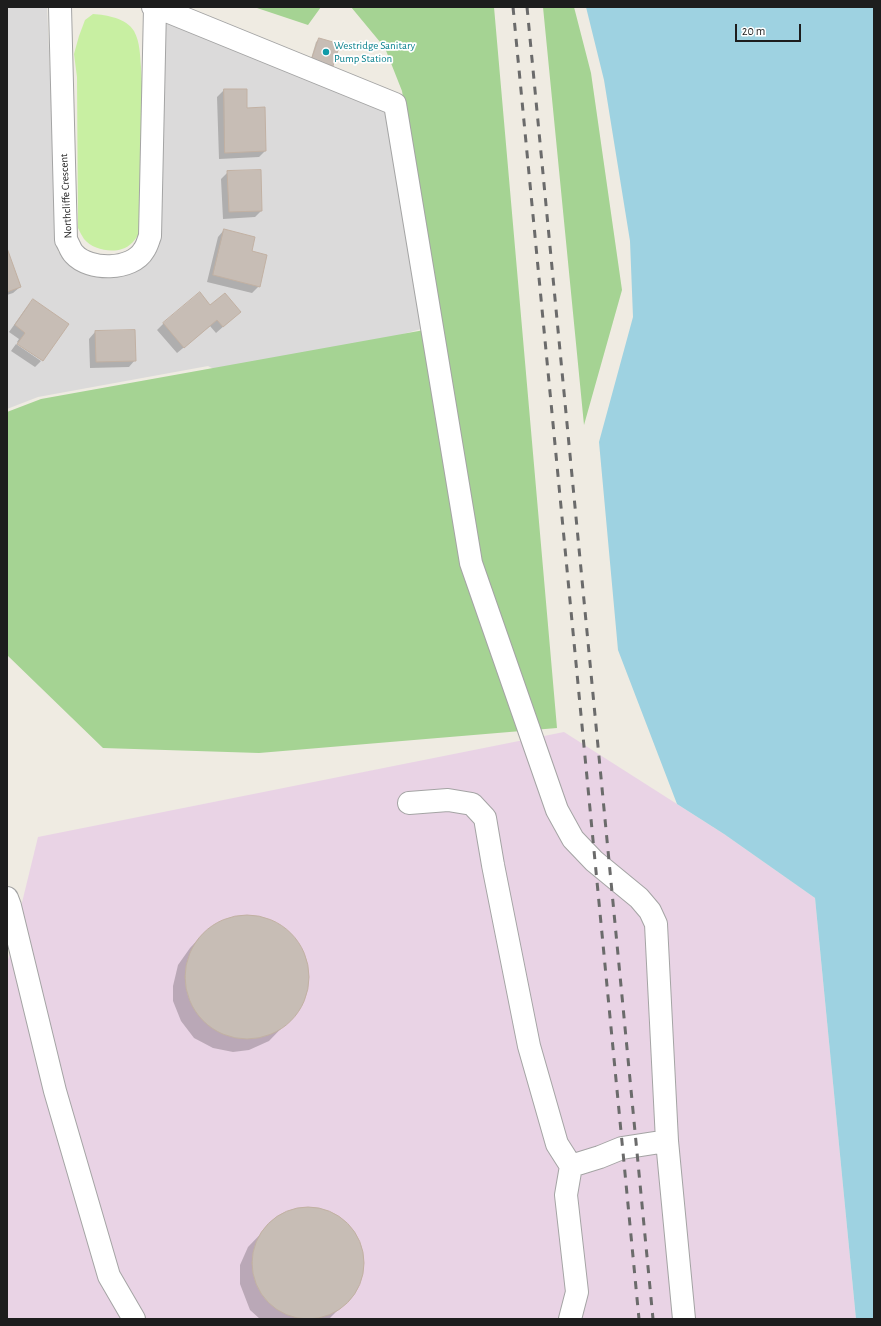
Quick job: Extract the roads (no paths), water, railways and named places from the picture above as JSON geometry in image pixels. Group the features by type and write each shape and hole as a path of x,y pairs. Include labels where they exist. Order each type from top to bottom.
{"street":[{"name":"Northcliffe Crescent","path":"60,7 66,240 74,254 85,261 100,266 116,266 131,262 144,251 150,236 154,7"},
{"path":"154,7 395,104 471,563 557,810 573,839 594,861 639,898 650,911 656,924 667,1141 684,1319"},
{"path":"409,803 448,800 472,804 485,818 529,1046 557,1144 571,1166 566,1195 576,1292 570,1319"},
{"path":"7,898 54,1091 109,1276 134,1319"},
{"path":"571,1166 622,1148 667,1141"}],"water":[{"path":"586,7 874,7 874,1319 856,1319 815,898 724,834 677,804 618,650 599,442 633,317 630,241 604,80"}],"railway":[{"path":"513,7 639,1319"},
{"path":"527,7 653,1319"}],"place":[{"name":"Westridge Sanitary Pump Station","path":"326,52"}]}
